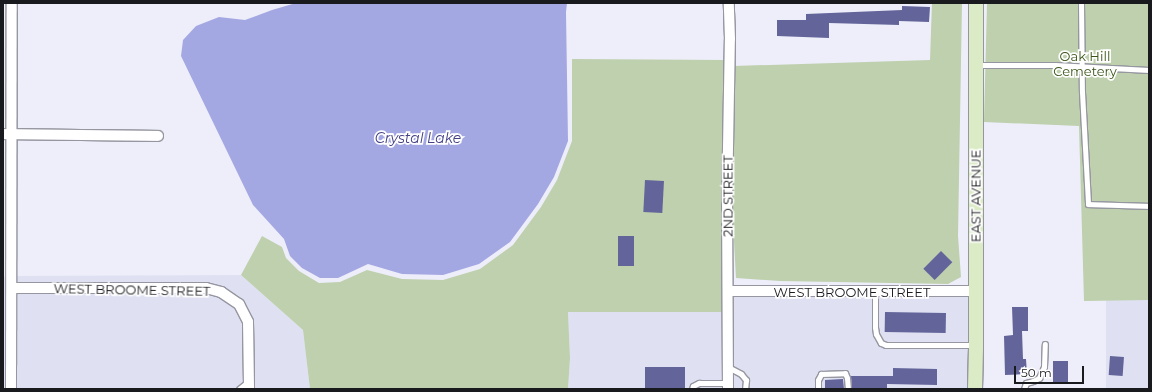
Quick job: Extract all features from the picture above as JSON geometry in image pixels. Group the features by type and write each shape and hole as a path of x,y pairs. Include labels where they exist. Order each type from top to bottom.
{"street":[{"path":"10,389 12,288 7,134 12,3"},
{"name":"2ND STREET","path":"728,386 729,3"},
{"name":"EAST AVENUE","path":"974,389 976,345 976,3"},
{"path":"7,134 158,136"},
{"name":"WEST BROOME STREET","path":"12,288 206,288 221,292 232,298 244,311 249,331 249,385"},
{"name":"WEST BROOME STREET","path":"729,291 976,291"}],"lane":[{"path":"1081,3 1081,68 1088,204 1149,206"},
{"path":"976,65 1055,65 1081,68 1149,70"},
{"path":"875,292 875,327 876,334 881,343 886,345 976,345"},
{"path":"1024,389 1026,383 1033,382 1039,378 1044,367 1045,344"},
{"path":"728,367 741,374 746,380 745,389"},
{"path":"818,389 818,380 821,374 845,373 848,389"},
{"path":"692,389 693,386 699,383 728,386"},
{"path":"239,389 249,385"}],"shaded area":[{"path":"241,275 303,330 310,389 254,389 254,332 251,313 242,299 222,287 206,283 16,283 16,276"},
{"path":"7,276 6,389 3,389 3,277"},
{"path":"205,293 219,297 230,303 240,314 243,324 244,389 15,389 16,294"},
{"path":"734,296 971,296 971,389 734,389"},
{"path":"1106,300 1149,300 1149,389 1106,389"},
{"path":"568,312 724,312 723,389 568,389 570,358"}],"green space":[{"path":"932,3 962,3 958,236 961,277 948,284 780,281 736,278 732,205 734,66 930,60"},
{"name":"Oak Hill Cemetery","path":"987,3 1149,3 1149,300 1084,301 1079,126 984,122"},
{"path":"572,59 725,60 724,312 568,312 570,358 568,389 310,389 303,330 241,275 262,236 282,247 286,258 299,271 319,283 340,282 367,270 402,279 443,280 480,269 513,245 541,207 557,180 572,141"}],"water":[{"name":"Crystal Lake","path":"296,3 567,3 568,141 554,177 538,204 510,242 479,264 443,275 402,274 368,264 338,278 320,278 302,268 290,256 284,239 253,205 181,56 183,40 196,26 219,17 245,20"}],"building":[{"path":"902,6 930,7 929,22 899,21 899,25 829,23 829,38 777,36 777,20 806,20 806,14 902,10"},
{"path":"645,180 664,181 662,213 643,212"},
{"path":"618,236 634,236 634,266 618,266"},
{"path":"941,251 952,262 935,280 923,269"},
{"path":"1012,307 1028,307 1028,331 1022,331 1023,359 1026,359 1027,374 1005,375 1004,336 1013,335"},
{"path":"885,312 946,313 946,333 885,332"},
{"path":"1110,356 1124,357 1123,376 1109,375"},
{"path":"1053,361 1068,361 1068,384 1053,384"},
{"path":"645,367 685,367 685,389 645,389"},
{"path":"893,368 937,369 937,385 887,384 887,389 852,389 851,376 893,376"},
{"path":"843,379 844,389 825,389 825,380"}]}
